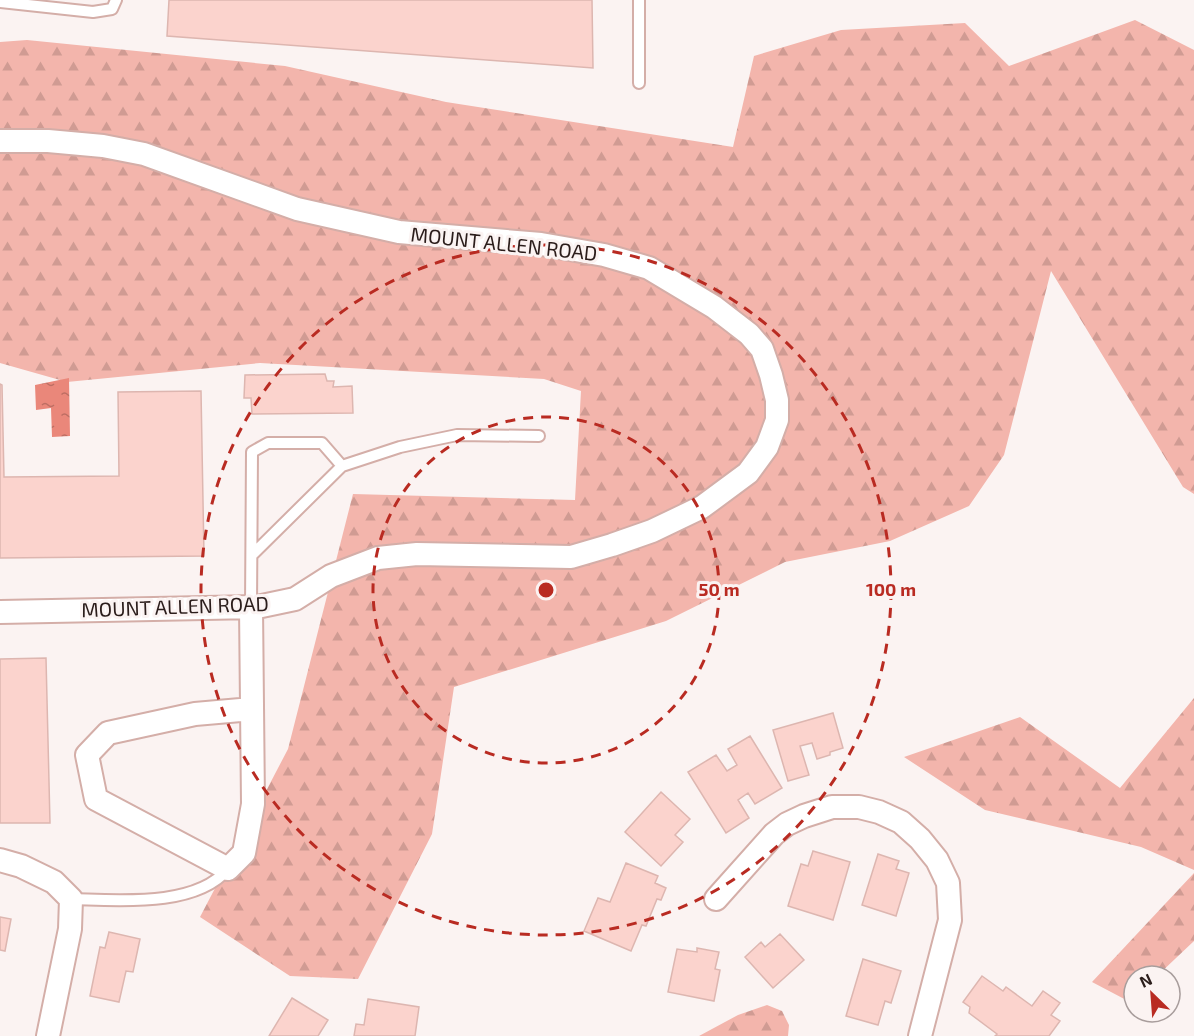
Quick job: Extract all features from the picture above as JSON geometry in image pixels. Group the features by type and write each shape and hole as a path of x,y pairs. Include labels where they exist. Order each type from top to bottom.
{"street":[{"name":"MOUNT ALLEN ROAD","path":"0,141 48,141 103,146 144,154 297,209 399,232 541,244 604,255 650,268 714,307 749,334 762,349 777,400 777,420 767,447 748,473 702,507 652,531 571,557 417,554 378,558 331,576 295,599 251,608 0,612"},
{"path":"251,608 253,804 244,853 228,869 96,799 87,755 108,732 195,714 252,709"},
{"path":"716,899 774,834 787,824 804,816 832,807 859,807 879,812 901,822 938,860 948,883 950,920 920,1036"},
{"path":"0,860 21,866 54,882 71,899 70,929 48,1036"}],"lane":[{"path":"0,2 93,12 112,9 116,0"},
{"path":"639,0 639,83"},
{"path":"252,555 342,466 400,447 457,435 540,436"},
{"path":"251,608 252,452 268,443 322,443 342,466"},
{"path":"71,899 133,901 187,894 222,876 228,869"}],"green space":[{"path":"1135,20 1194,50 1194,494 1183,487 1051,271 1004,455 969,506 890,541 785,562 666,621 454,687 432,834 358,979 290,976 200,917 288,749 353,494 575,500 581,391 544,379 260,363 67,382 0,363 0,42 27,40 285,66 446,102 733,147 754,56 841,30 965,23 1009,66"},
{"path":"1194,698 1194,870 1141,847 985,810 904,757 1020,717 1120,788"},
{"path":"1194,873 1194,941 1170,964 1122,964 1122,998 1092,982"},
{"path":"767,1005 782,1011 789,1025 788,1036 699,1036 738,1015"}],"water":[{"path":"69,378 70,436 52,437 51,408 36,410 35,385"}],"building":[{"path":"169,0 592,0 593,68 167,36"},
{"path":"325,374 327,381 334,381 333,387 352,386 353,413 252,414 251,398 244,398 245,375"},
{"path":"0,384 2,385 4,477 119,476 118,392 201,391 204,556 0,558"},
{"path":"46,658 50,823 0,823 0,659"},
{"path":"833,713 843,748 817,759 812,743 800,746 809,775 788,781 773,730"},
{"path":"750,736 782,788 755,804 748,793 738,800 749,818 726,833 688,772 716,755 727,771 737,765 728,749"},
{"path":"661,792 690,819 675,835 683,842 661,866 625,832"},
{"path":"813,851 850,862 833,920 788,906 801,864 808,866"},
{"path":"878,854 899,861 896,869 909,873 896,916 862,905"},
{"path":"626,863 658,876 655,883 666,888 661,900 657,899 646,926 642,925 631,951 584,931 598,898 610,902"},
{"path":"0,917 11,919 5,951 0,950"},
{"path":"109,932 140,939 133,972 126,971 119,1002 90,996 100,947 105,948"},
{"path":"780,934 804,960 773,988 745,957 761,942 765,947"},
{"path":"697,948 719,952 715,969 720,970 714,1001 668,992 677,949 697,952"},
{"path":"863,959 901,971 891,1003 885,1001 878,1025 846,1016"},
{"path":"982,976 1003,991 1006,987 1032,1006 1043,991 1060,1003 1051,1015 1060,1021 1049,1036 995,1036 997,1034 969,1013 970,1007 963,1002"},
{"path":"292,998 328,1020 318,1036 269,1036"},
{"path":"368,999 419,1007 415,1036 354,1036 356,1024 364,1025"}]}
